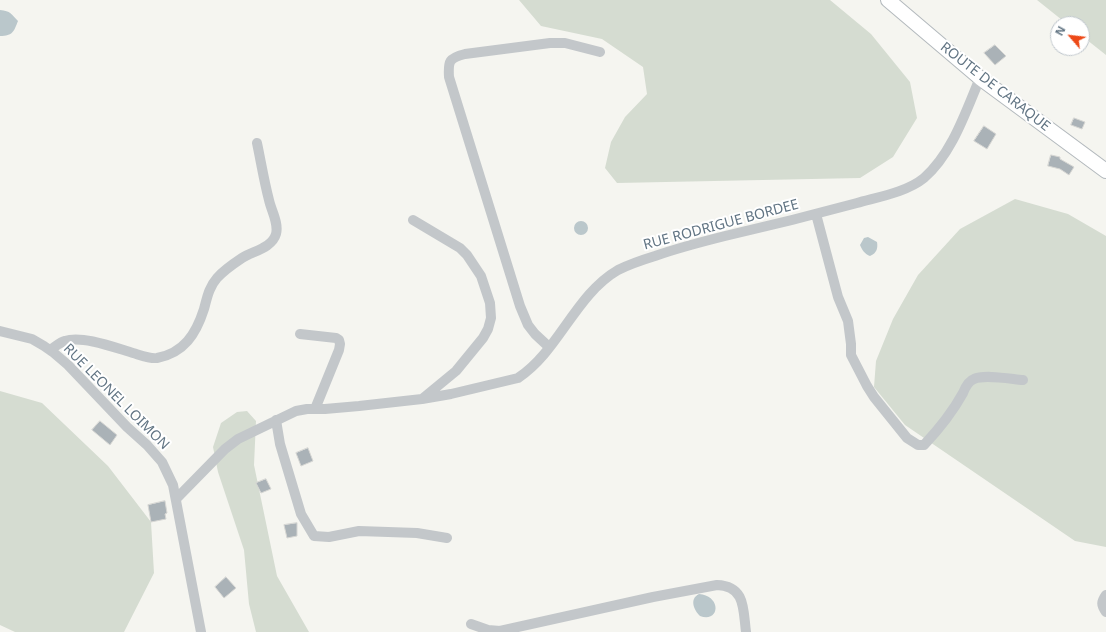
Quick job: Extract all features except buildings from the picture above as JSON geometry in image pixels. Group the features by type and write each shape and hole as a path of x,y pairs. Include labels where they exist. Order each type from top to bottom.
{"street":[{"name":"ROUTE DE CARAQUE","path":"888,0 980,78 1106,171"},
{"path":"549,347 528,325 520,306 449,77 448,65 456,56 464,54 550,43 565,43 600,52"},
{"name":"RUE RODRIGUE BORDEE","path":"176,499 230,444 296,411 306,408 315,409 359,406 422,399 451,394 518,378 527,372 549,347 596,288 617,271 632,263 688,245 816,214 896,192 915,185 925,177 946,151 957,131 980,78"},
{"path":"50,350 65,341 76,339 98,343 154,358 171,354 181,347 192,336 200,323 208,294 215,280 225,270 244,257 273,241 276,235 277,227 269,200 257,143"},
{"path":"816,214 838,297 848,321 851,355 874,397 907,438 918,445 924,445 947,418 970,381 975,378 983,377 1023,380"},
{"path":"413,220 454,245 467,255 481,276 490,302 491,318 483,338 456,371 422,399"},
{"name":"RUE LEONEL LOIMON","path":"0,331 32,339 50,350 68,365 162,462 173,485 201,632"},
{"path":"300,334 336,338 339,340 340,344 315,409"},
{"path":"276,420 280,444 301,514 314,536 329,537 359,531 417,533 447,538"},
{"path":"471,624 488,630 500,631 653,597 723,585 731,587 737,592 741,599 746,632"},
{"path":"1106,595 1102,600 1102,607 1106,612"}],"shaded area":[{"path":"519,0 830,0 871,34 910,82 917,118 893,157 860,178 617,183 605,168 611,142 625,117 647,94 643,67 602,39 541,26"},
{"path":"1037,0 1106,0 1106,55 1090,42 1090,16 1057,16"},
{"path":"0,10 9,12 18,21 14,30 8,35 0,36"},
{"path":"1015,199 1068,214 1106,236 1106,547 1075,541 905,425 874,387 876,361 893,319 918,275 960,229"},
{"path":"578,221 584,221 588,225 588,231 584,235 578,235 574,231 574,225"},
{"path":"868,237 877,242 876,252 870,256 864,252 860,245 864,238"},
{"path":"0,391 42,403 108,466 151,522 154,573 124,632 15,632 0,625"},
{"path":"247,411 256,421 254,465 277,576 309,632 256,632 249,604 244,550 218,472 213,447 221,423 237,412"},
{"path":"699,594 712,599 715,604 715,613 712,616 700,616 696,611 693,602"}]}
